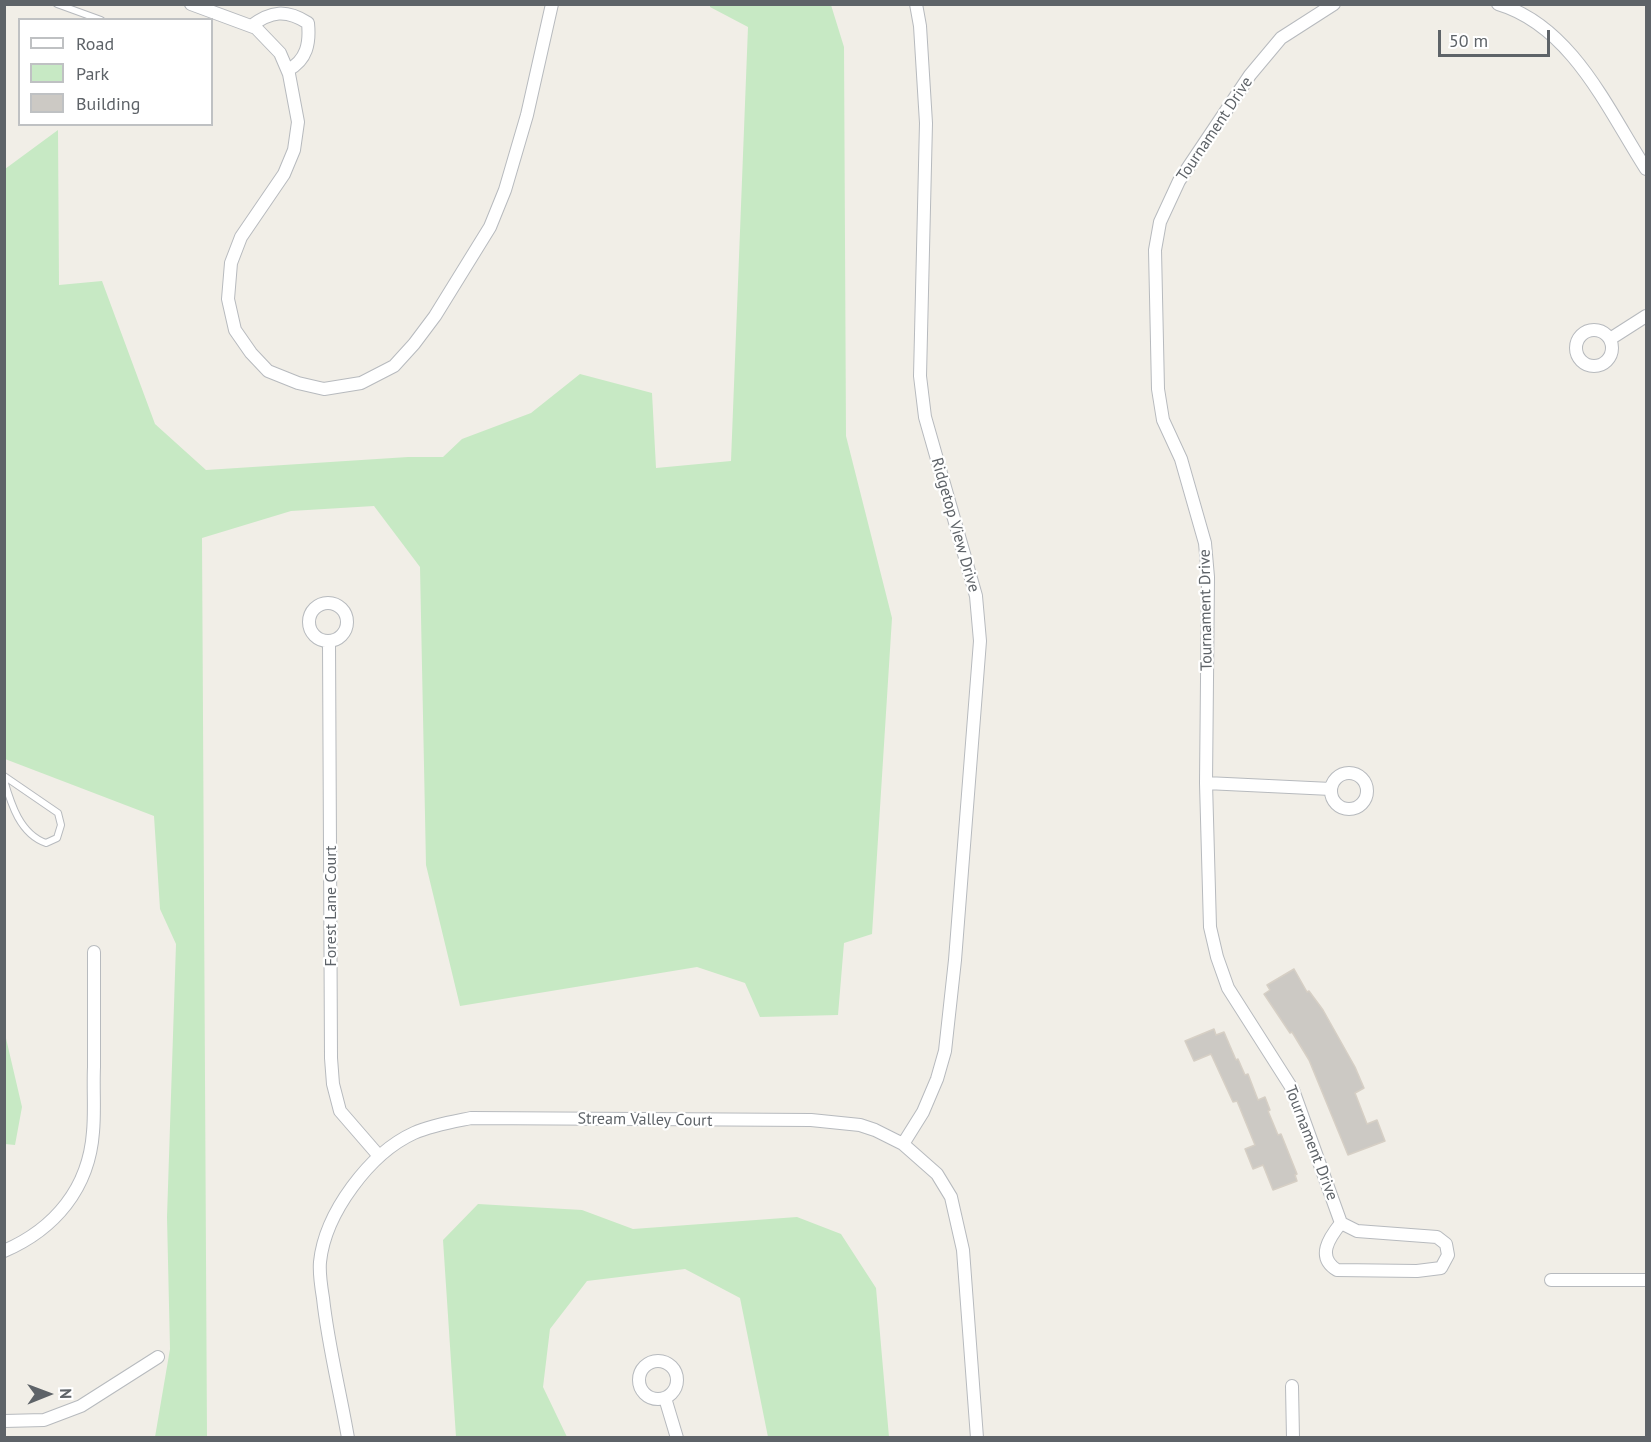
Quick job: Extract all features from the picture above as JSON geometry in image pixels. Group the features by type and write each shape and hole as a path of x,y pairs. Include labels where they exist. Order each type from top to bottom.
{"street":[{"path":"191,4 256,28 280,53 288,70 298,122 294,150 284,174 241,237 231,263 228,299 235,330 251,353 268,371 298,383 324,389 361,383 394,366 435,316 490,227 505,190 527,115 552,4"},
{"name":"Ridgetop View Drive","path":"903,1144 923,1112 937,1079 945,1051 955,960 980,641 976,596 925,417 920,376 927,142 924,73 916,4"},
{"name":"Tournament Drive","path":"1334,4 1281,38 1250,75 1179,181 1160,222 1155,250 1158,389 1163,420 1181,459 1205,543 1209,913 1217,957 1228,988 1293,1090 1341,1223"},
{"path":"1498,4 1517,10 1560,42 1593,81 1647,169"},
{"path":"251,26 263,16 278,13 297,16 308,23 310,38 306,52 298,64 288,70"},
{"path":"1610,339 1647,316"},
{"name":"Forest Lane Court","path":"329,642 333,1084 340,1111 378,1156"},
{"path":"1206,783 1331,789"},
{"path":"4,1251 48,1226 64,1208 87,1164 93,1133 94,952"},
{"name":"Stream Valley Court","path":"348,1437 325,1321 320,1262 327,1235 344,1198 378,1156 412,1134 441,1124 471,1118 812,1119 861,1125 903,1144 937,1174 951,1197 963,1250 977,1437"},
{"path":"1341,1223 1357,1231 1437,1237 1446,1244 1448,1255 1441,1268 1417,1271 1337,1270 1329,1265 1325,1256 1330,1237 1341,1223"},
{"path":"1551,1280 1647,1280"},
{"path":"4,1421 44,1420 81,1406 158,1357"},
{"path":"1292,1386 1293,1437"},
{"path":"665,1398 676,1437"}],"lane":[{"path":"57,4 96,18"},
{"path":"4,778 58,813 61,825 57,838 46,843 36,840 27,832 11,805 4,778"}],"green space":[{"path":"710,5 831,5 844,47 846,436 892,618 872,934 844,943 838,1015 760,1017 745,983 697,967 460,1006 426,865 420,567 374,506 291,511 202,538 207,1437 155,1437 170,1349 167,1217 176,944 160,909 154,816 5,759 5,169 58,130 59,285 102,281 155,424 206,470 408,457 443,457 462,439 531,413 580,374 652,393 656,468 731,461 748,27"},
{"path":"5,1034 22,1107 15,1145 5,1144"},
{"path":"478,1204 582,1210 633,1229 797,1217 841,1234 876,1288 889,1437 768,1437 740,1298 685,1269 587,1281 550,1329 543,1387 567,1437 456,1437 443,1240"}],"building":[{"path":"1294,969 1307,992 1309,991 1323,1010 1355,1067 1364,1088 1355,1093 1367,1124 1377,1120 1385,1141 1348,1155 1309,1060 1264,994 1270,990 1267,985"},
{"path":"1214,1029 1216,1035 1224,1032 1236,1060 1238,1059 1245,1075 1248,1074 1258,1100 1265,1097 1270,1110 1268,1111 1278,1135 1281,1134 1297,1174 1295,1175 1297,1181 1273,1190 1263,1165 1253,1169 1245,1149 1255,1145 1237,1101 1233,1102 1211,1054 1194,1061 1185,1041"}]}
